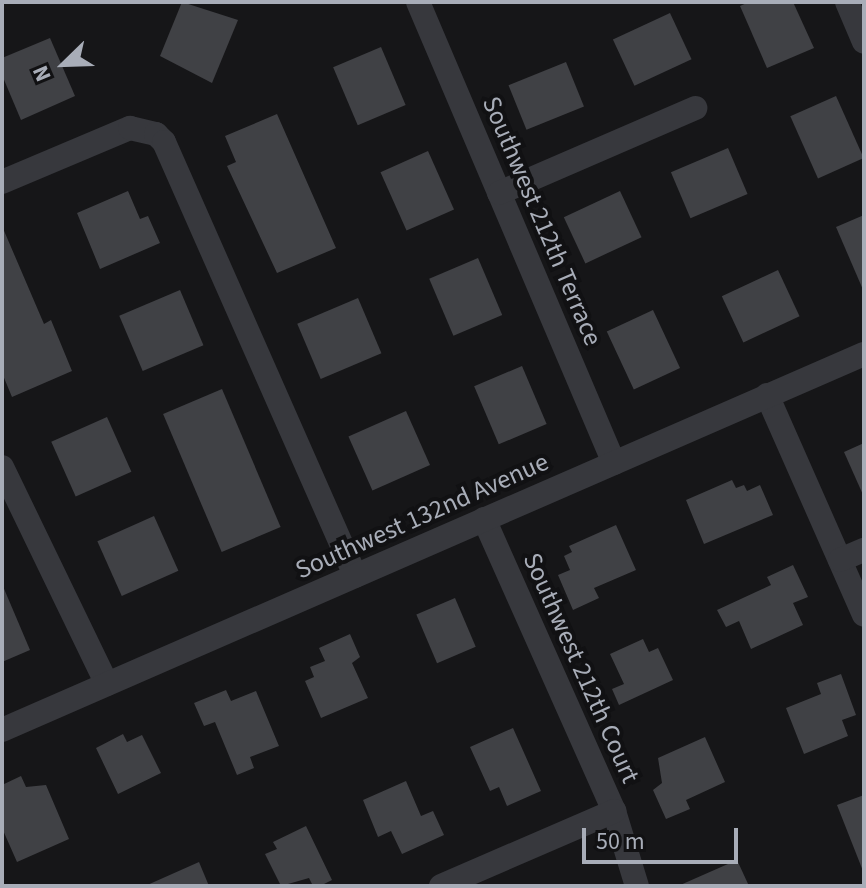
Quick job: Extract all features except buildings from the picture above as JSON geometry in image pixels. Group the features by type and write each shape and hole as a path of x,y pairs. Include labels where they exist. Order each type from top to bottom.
{"street":[{"name":"Southwest 212th Terrace","path":"418,2 614,463"},
{"path":"847,2 864,42"},
{"path":"499,193 695,108"},
{"path":"2,182 130,128 156,134 164,142 355,576"},
{"name":"Southwest 132nd Avenue","path":"2,730 864,354"},
{"path":"767,395 864,615"},
{"path":"2,467 107,684"},
{"name":"Southwest 212th Court","path":"484,519 614,811 637,886"},
{"path":"840,560 864,550"},
{"path":"441,886 614,811"}]}
